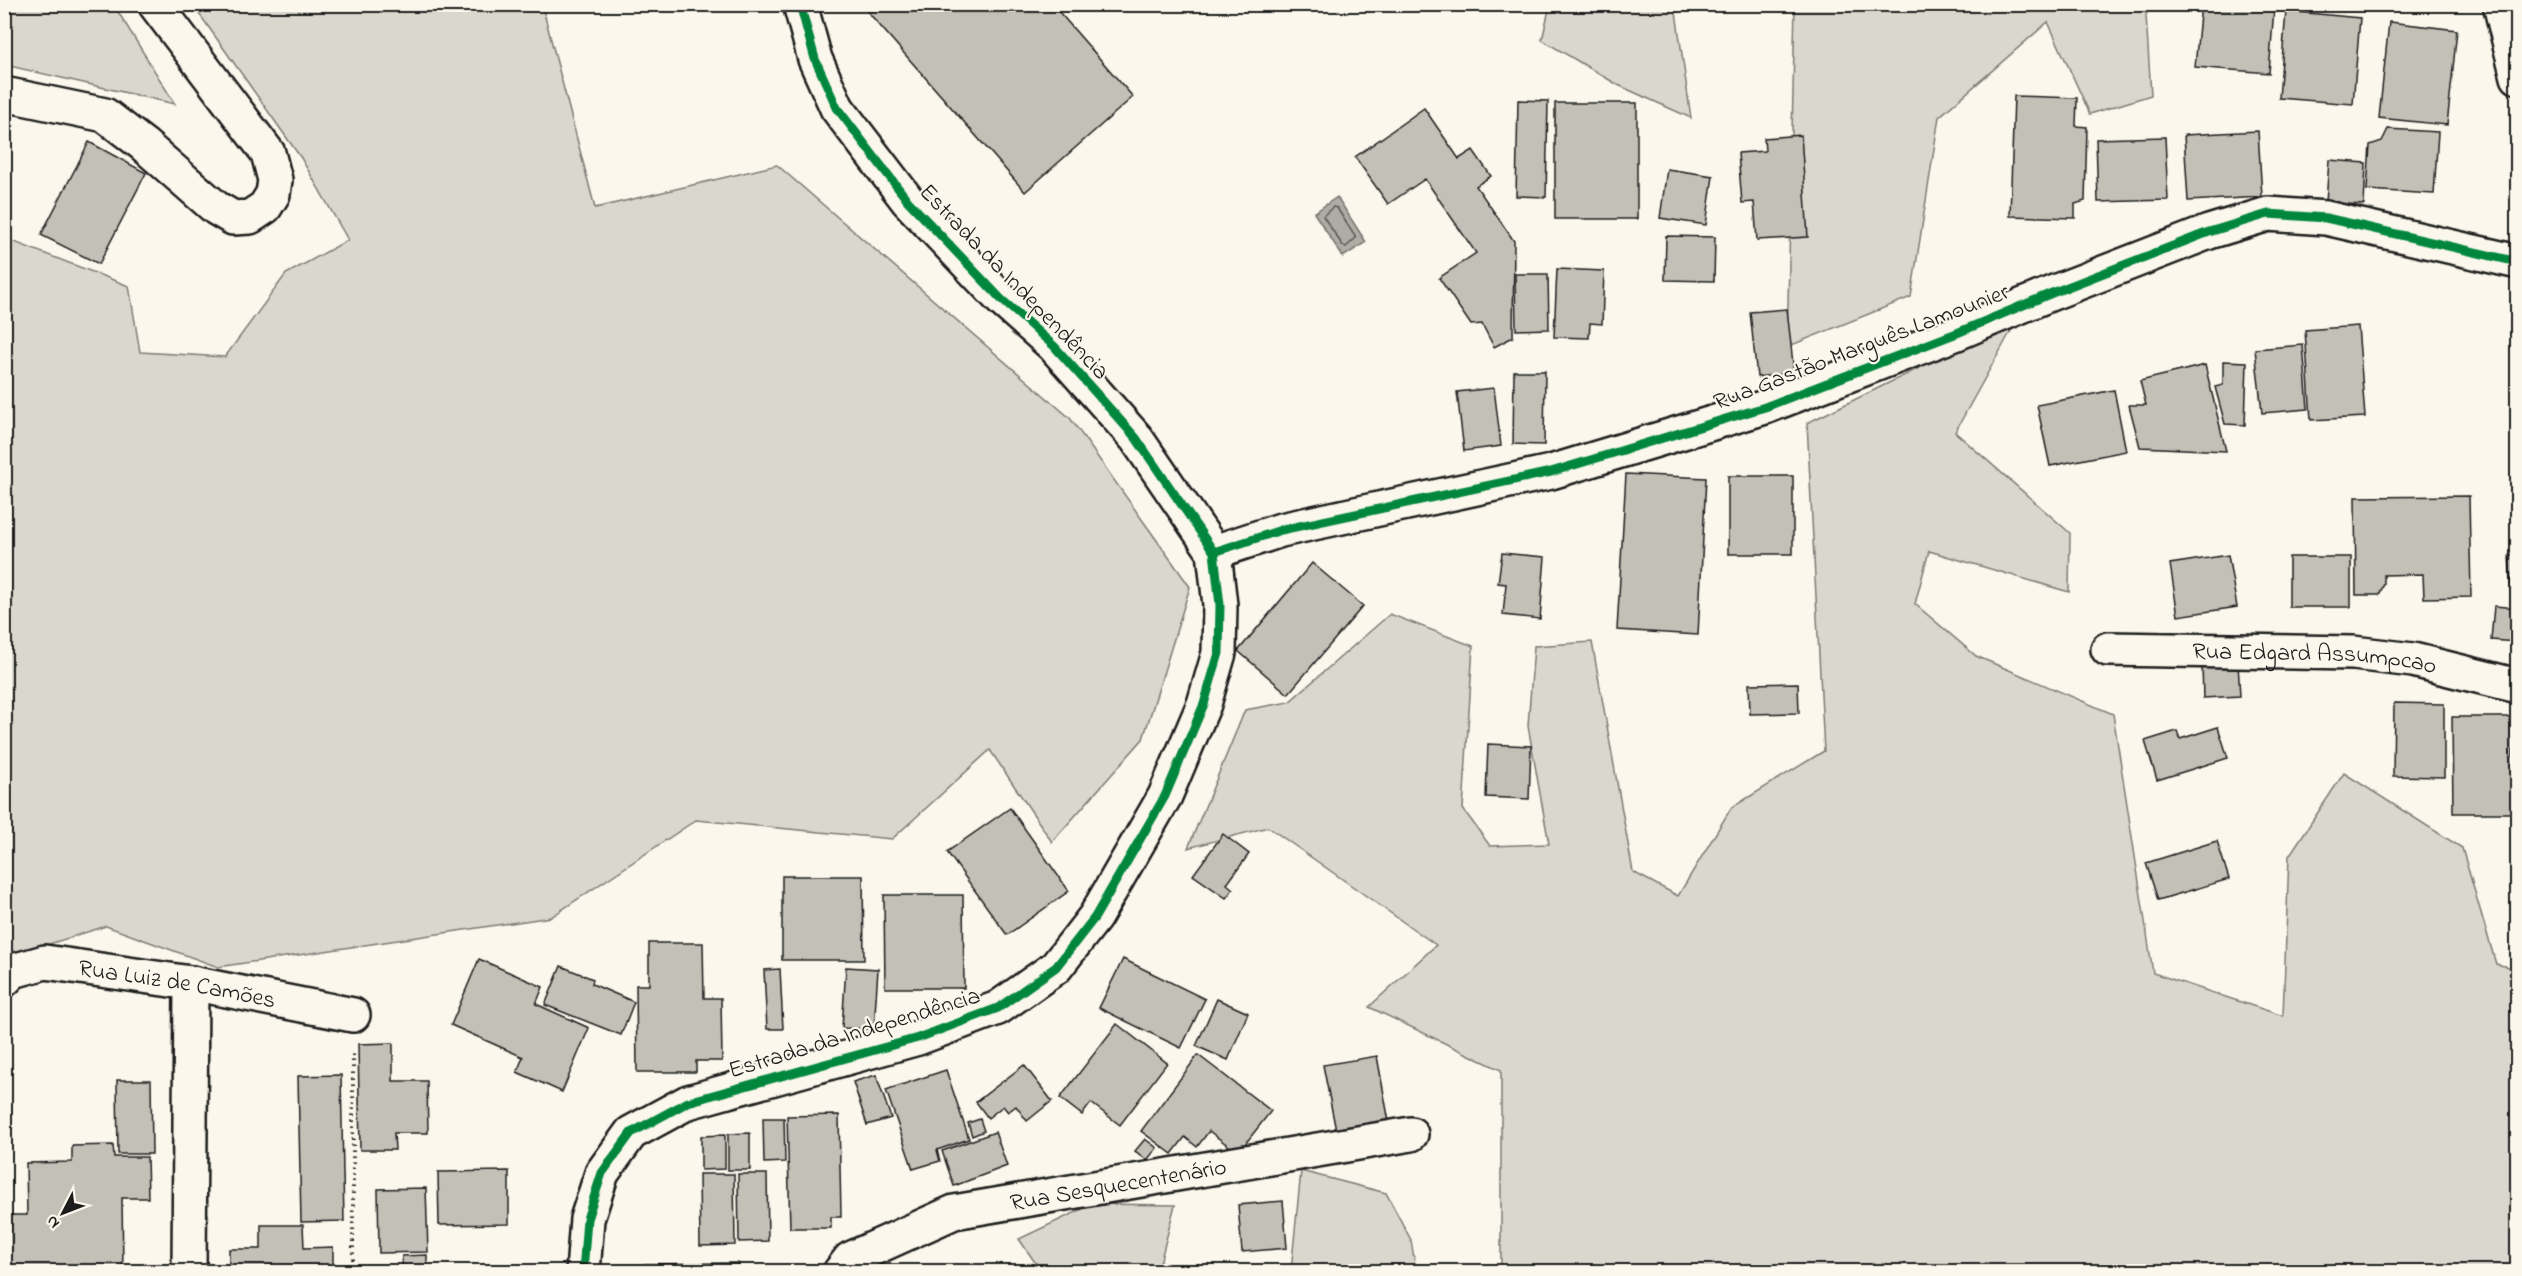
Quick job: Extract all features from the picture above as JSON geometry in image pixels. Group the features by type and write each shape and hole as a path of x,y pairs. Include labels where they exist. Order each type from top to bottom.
{"street":[{"path":"4,94 105,115 144,145 216,208 233,218 250,217 265,207 273,194 275,180 268,153 155,4"},
{"name":"Estrada da Independência","path":"583,1272 587,1219 602,1173 631,1133 688,1102 918,1038 998,1008 1056,967 1095,917 1132,857 1165,796 1204,704 1219,652 1220,605 1214,552 1136,438 1054,346 1001,299 908,201 837,108 815,59 800,4"},
{"path":"2500,4 2517,77"},
{"name":"Rua Gastão Marguês Lamounier","path":"1214,552 1281,530 1551,472 1765,407 2136,260 2209,232 2268,214 2326,218 2517,262"},
{"name":"Rua Edgard Assumpcao","path":"2108,649 2353,653 2413,660 2517,686"},
{"name":"Rua Luiz de Camões","path":"4,980 12,971 45,962 191,983 354,1015"},
{"path":"189,1272 191,983"},
{"name":"Rua Sesquecentenário","path":"840,1272 850,1259 954,1212 1411,1134"}],"path":[{"path":"353,1272 354,1015"}],"shaded area":[{"path":"5,4 114,5 175,104 5,65"},
{"path":"193,5 542,5 595,208 777,165 1070,418 1190,587 1143,739 1052,842 990,750 892,839 696,820 551,917 218,967 106,926 5,958 4,238 129,286 140,352 225,357 286,274 348,240 301,158"},
{"path":"1550,5 1675,5 1691,118 1618,85 1542,40"},
{"path":"1795,5 2151,5 2146,15 2151,95 2090,114 2048,22 1939,117 1911,297 1787,347"},
{"path":"2017,320 1955,432 2070,533 2069,592 1929,551 1915,604 1976,656 2113,714 2153,973 2283,1016 2289,856 2344,773 2462,848 2496,964 2517,969 2517,1271 1501,1271 1501,1070 1369,1007 1436,945 1268,827 1188,848 1245,710 1289,702 1390,614 1473,646 1463,809 1490,846 1549,844 1528,726 1534,646 1592,642 1633,872 1678,896 1731,808 1824,751 1807,423"},
{"path":"1301,1171 1386,1193 1411,1240 1416,1271 1291,1271"},
{"path":"1093,1204 1175,1205 1160,1263 1206,1271 1041,1271 1019,1239"}],"water":[{"path":"1337,197 1366,242 1343,257 1314,213"}],"building":[{"path":"861,4 1052,4 1133,97 1025,192"},
{"path":"2201,4 2274,8 2269,73 2195,67"},
{"path":"2286,11 2360,18 2353,104 2279,98"},
{"path":"2389,22 2457,30 2447,125 2379,118"},
{"path":"2014,96 2077,98 2076,126 2087,127 2085,201 2075,204 2075,218 2010,216"},
{"path":"1518,100 1548,101 1546,197 1516,196"},
{"path":"1555,103 1637,103 1637,219 1555,219"},
{"path":"1424,108 1459,159 1473,150 1491,176 1476,186 1514,241 1513,337 1494,347 1482,324 1471,325 1439,278 1476,253 1425,179 1388,204 1355,157"},
{"path":"2388,129 2438,132 2434,194 2367,190 2370,145 2382,141"},
{"path":"2258,131 2262,197 2188,201 2184,135"},
{"path":"1801,135 1808,237 1757,240 1754,202 1742,203 1738,153 1765,151 1764,138"},
{"path":"2165,137 2168,200 2098,202 2096,139"},
{"path":"89,142 146,173 99,264 41,235"},
{"path":"2329,160 2366,163 2364,205 2326,203"},
{"path":"1667,169 1713,176 1706,225 1660,218"},
{"path":"1666,236 1715,237 1714,281 1665,280"},
{"path":"1557,269 1604,271 1602,324 1590,323 1589,338 1554,337"},
{"path":"1515,274 1548,274 1549,329 1516,330"},
{"path":"1787,309 1794,373 1757,377 1750,312"},
{"path":"2358,326 2365,417 2311,420 2305,330"},
{"path":"2303,345 2308,409 2262,413 2255,349"},
{"path":"2223,361 2247,362 2245,425 2225,424 2215,387 2223,385"},
{"path":"2205,365 2226,451 2140,447 2129,405 2146,405 2140,381"},
{"path":"1514,371 1545,371 1544,445 1513,444"},
{"path":"1494,388 1501,446 1464,451 1457,392"},
{"path":"2114,390 2126,451 2050,466 2037,405"},
{"path":"1626,474 1706,478 1698,635 1617,630"},
{"path":"1728,476 1793,476 1793,554 1728,554"},
{"path":"2469,496 2471,597 2424,598 2423,574 2384,575 2384,584 2379,595 2356,595 2355,497"},
{"path":"1502,553 1545,557 1540,619 1503,615 1506,584 1498,583"},
{"path":"2518,554 2518,605 2512,605 2509,555"},
{"path":"2228,555 2237,607 2178,616 2170,564"},
{"path":"2289,557 2351,557 2351,607 2289,607"},
{"path":"1312,563 1363,606 1288,694 1238,651"},
{"path":"2494,606 2518,608 2516,642 2491,640"},
{"path":"2238,664 2240,696 2203,698 2202,665"},
{"path":"1798,683 1799,713 1750,714 1749,684"},
{"path":"2394,703 2444,704 2444,777 2393,776"},
{"path":"2452,717 2513,717 2513,813 2453,813"},
{"path":"2218,727 2228,758 2157,780 2145,741 2177,731 2180,739"},
{"path":"1488,744 1531,746 1529,799 1486,797"},
{"path":"1010,808 1069,891 1007,935 947,852"},
{"path":"1223,834 1249,854 1227,884 1233,889 1226,898 1193,875"},
{"path":"2217,841 2229,879 2158,900 2146,863"},
{"path":"782,876 863,876 864,960 782,960"},
{"path":"884,895 963,895 964,988 885,988"},
{"path":"649,943 703,943 704,998 721,998 722,1061 696,1061 696,1072 637,1072 636,985 649,985"},
{"path":"479,959 543,987 536,1004 589,1028 562,1092 517,1072 523,1057 451,1025"},
{"path":"1123,959 1205,999 1181,1048 1099,1008"},
{"path":"561,966 593,979 592,984 634,1002 621,1035 545,1005"},
{"path":"846,967 878,969 874,1029 842,1028"},
{"path":"780,969 783,1029 767,1029 764,970"},
{"path":"1217,999 1248,1013 1228,1060 1196,1046"},
{"path":"1117,1024 1167,1063 1120,1125 1091,1103 1082,1115 1060,1098"},
{"path":"393,1043 393,1081 427,1081 428,1133 394,1133 395,1150 360,1150 358,1044"},
{"path":"1198,1055 1271,1111 1238,1153 1209,1131 1197,1147 1185,1137 1172,1154 1141,1131"},
{"path":"1377,1056 1389,1122 1336,1131 1323,1065"},
{"path":"1024,1065 1052,1101 1027,1121 1016,1106 1008,1112 1003,1106 988,1118 976,1102"},
{"path":"946,1070 969,1139 937,1150 940,1161 913,1169 886,1090"},
{"path":"341,1075 344,1221 301,1222 298,1076"},
{"path":"876,1075 891,1118 867,1125 853,1082"},
{"path":"117,1080 151,1080 152,1154 118,1154"},
{"path":"839,1115 841,1217 831,1217 831,1228 790,1228 787,1116"},
{"path":"763,1118 784,1118 785,1162 764,1163"},
{"path":"980,1119 984,1131 972,1136 968,1123"},
{"path":"995,1132 1007,1166 954,1186 942,1151"},
{"path":"750,1133 750,1170 728,1170 728,1134"},
{"path":"725,1135 725,1169 701,1170 701,1136"},
{"path":"1145,1139 1157,1148 1147,1160 1135,1151"},
{"path":"113,1145 114,1157 147,1157 148,1198 122,1198 123,1270 4,1272 4,1215 27,1215 26,1163 72,1162 72,1146"},
{"path":"509,1171 509,1224 439,1225 438,1172"},
{"path":"699,1174 734,1174 735,1245 700,1246"},
{"path":"738,1174 767,1174 768,1241 739,1242"},
{"path":"426,1188 428,1252 379,1253 378,1189"},
{"path":"1283,1201 1287,1248 1242,1252 1238,1205"},
{"path":"261,1225 303,1225 304,1248 333,1247 333,1272 229,1272 229,1249 261,1249"},
{"path":"427,1255 427,1272 402,1272 402,1256"},
{"path":"738,1263 738,1272 644,1272 644,1264"}],"cycle path":[{"path":"583,1272 587,1219 602,1173 631,1133 688,1102 918,1038 998,1008 1056,967 1095,917 1165,796 1204,704 1219,653 1220,605 1214,552 1136,438 1054,346 1001,299 908,201 837,108 815,59 800,4"},
{"path":"1214,552 1281,530 1551,472 1765,407 2209,232 2268,214 2326,218 2518,262"}]}
